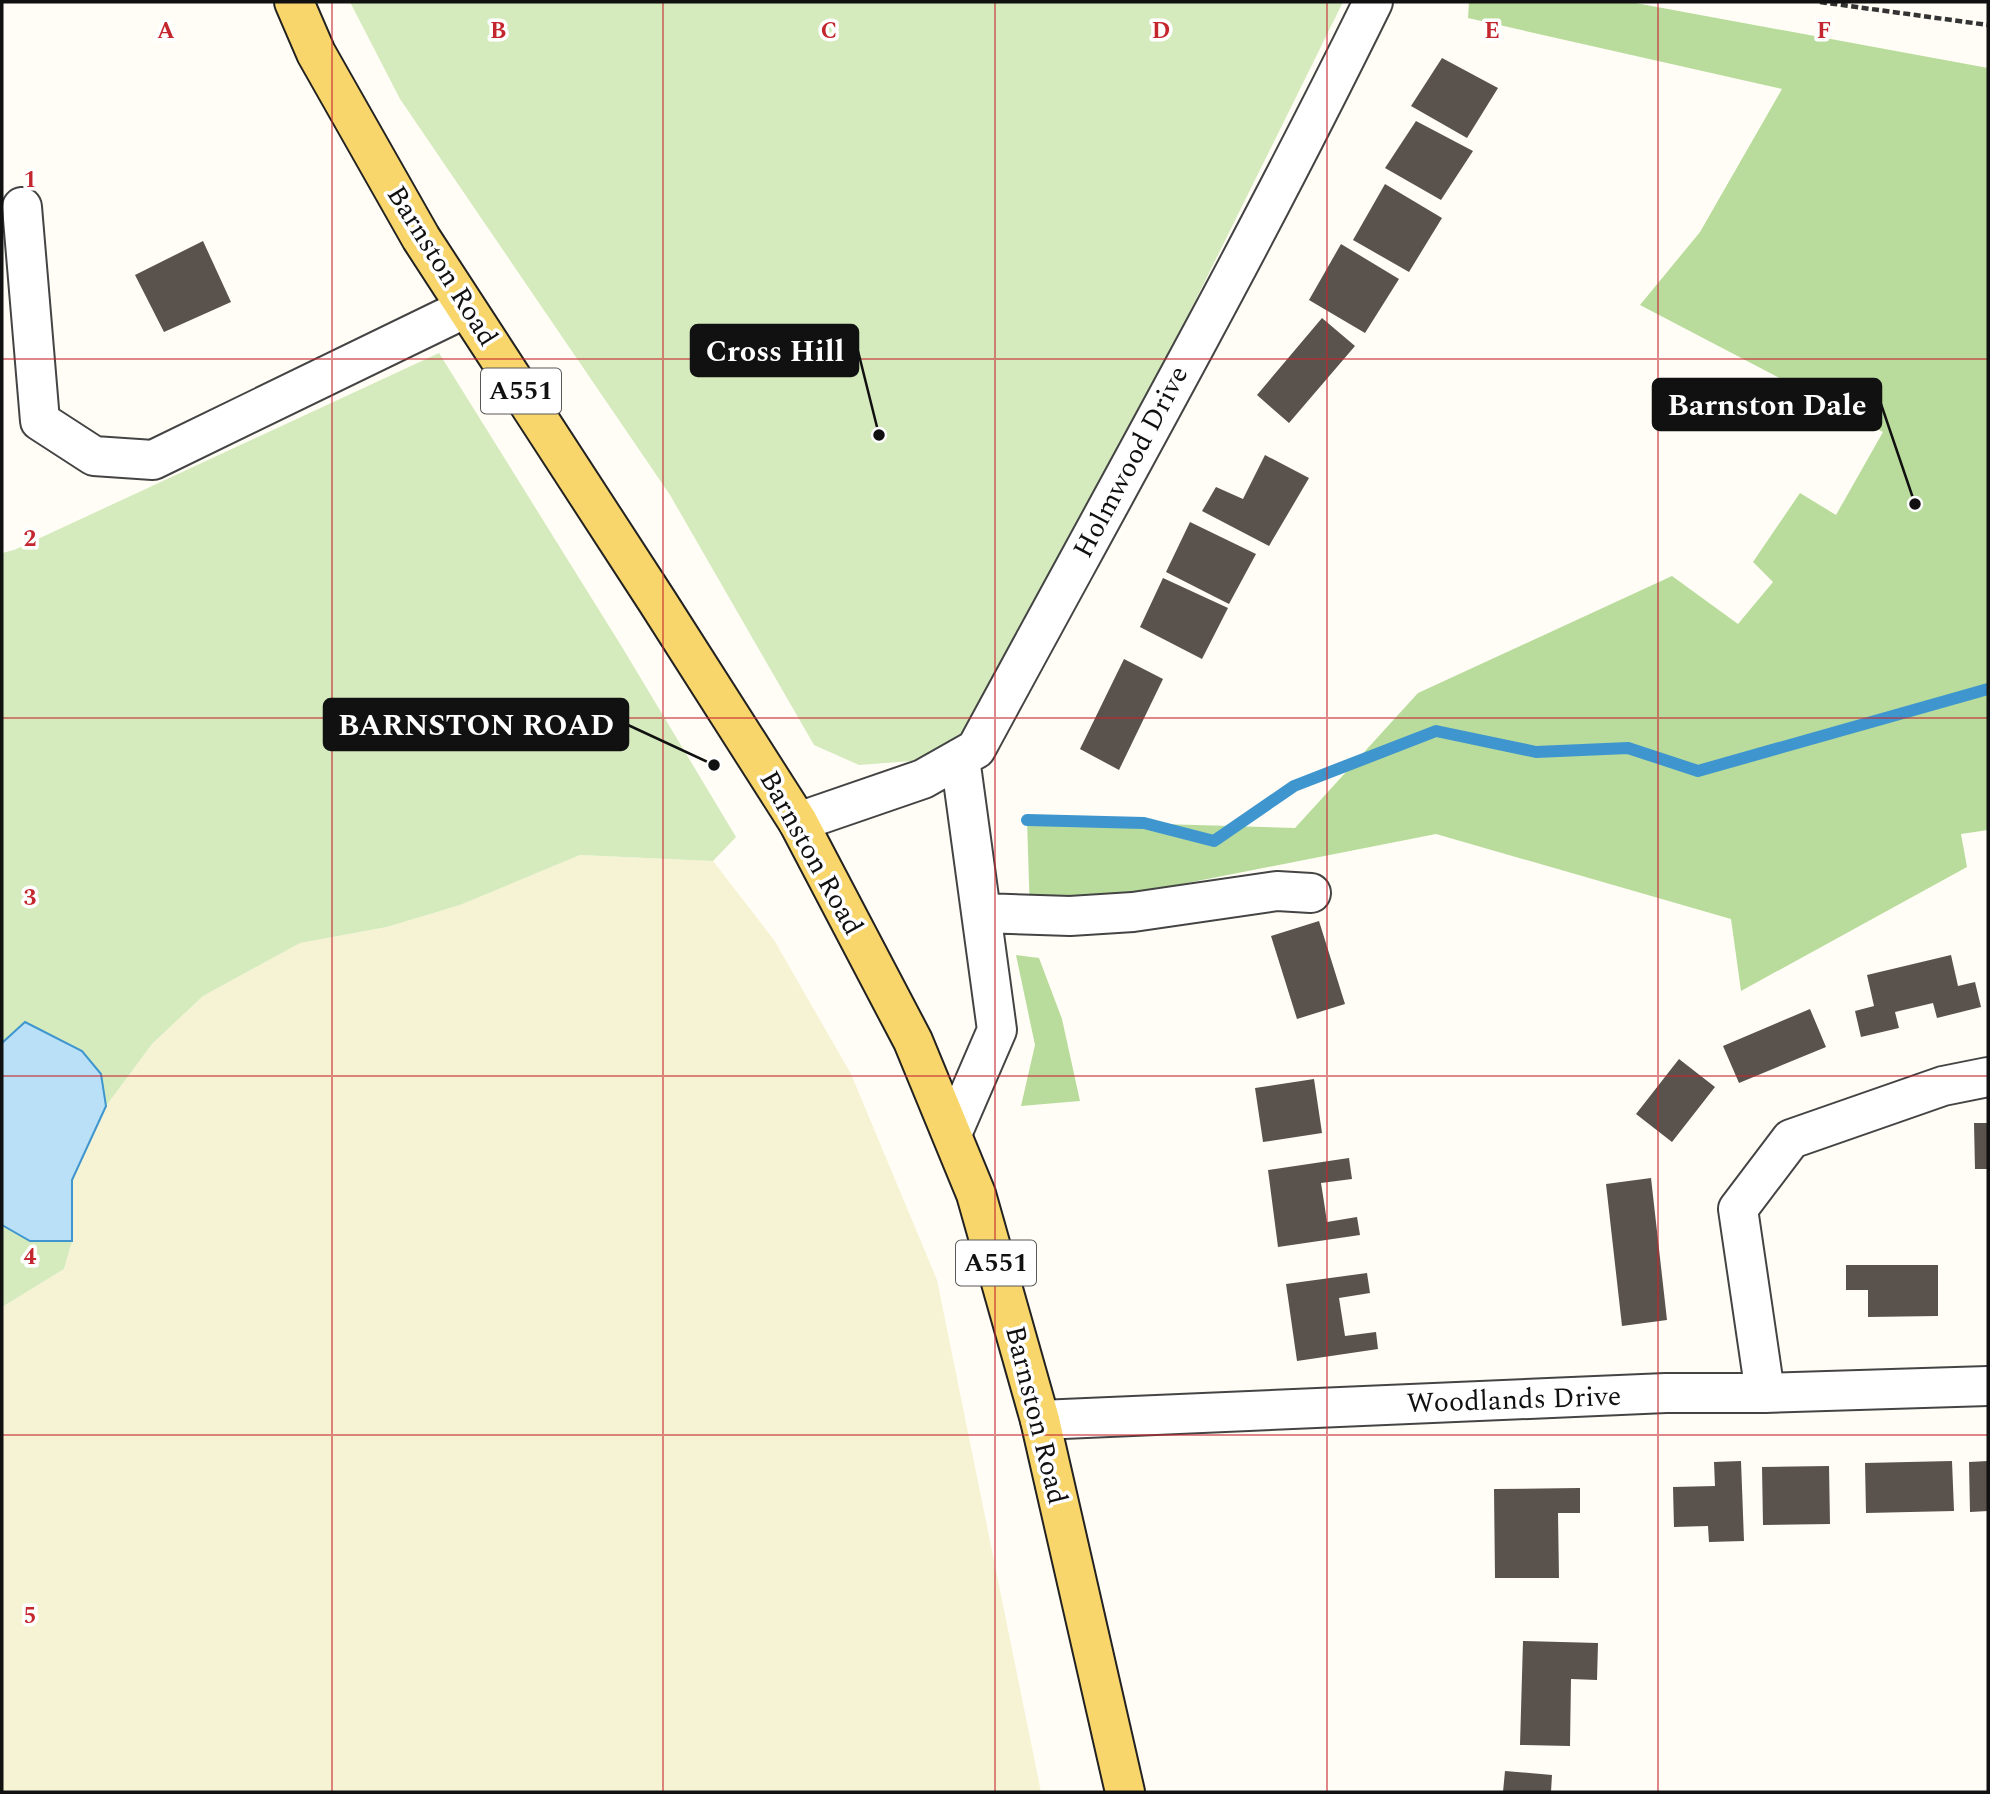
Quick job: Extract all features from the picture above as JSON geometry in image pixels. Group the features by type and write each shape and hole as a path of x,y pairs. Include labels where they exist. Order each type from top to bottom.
{"main road":[{"name":"Barnston Road","path":"294,2 322,64 421,238 797,822 913,1041 976,1194 1040,1420 1125,1792"}],"street":[{"name":"Holmwood Drive","path":"797,822 923,779 976,749 1236,268 1373,2"},
{"path":"22,207 40,421 94,456 153,460 466,307"},
{"path":"952,1134 997,1030 960,758"},
{"path":"982,913 1070,916 1146,910 1277,891 1311,893"},
{"path":"1765,1393 1738,1209 1791,1139 1943,1086 1988,1077"},
{"name":"Woodlands Drive","path":"1040,1420 1667,1393 1765,1393 1988,1386"}],"path":[{"path":"1820,2 1988,25"}],"shaded area":[{"path":"580,855 713,861 774,940 851,1074 937,1280 1041,1792 2,1792 2,1307 64,1269 72,1241 72,1180 106,1106 152,1044 203,996 300,943 387,927 460,905"}],"green space":[{"path":"350,2 1343,2 984,728 912,761 859,765 814,745 670,495 400,99"},
{"path":"1469,2 1630,2 1988,68 1988,830 1961,834 1967,867 1741,991 1731,919 1436,834 1030,914 1027,820 1295,828 1418,693 1672,576 1738,624 1773,582 1753,562 1800,493 1836,515 1883,432 1640,305 1700,232 1782,89 1468,18"},
{"path":"439,353 622,647 736,837 713,861 580,855 460,905 387,927 300,943 203,996 152,1044 106,1106 101,1074 25,1022 2,1043 2,553 14,550"},
{"path":"1016,955 1039,958 1062,1019 1080,1101 1021,1106 1035,1045"},
{"path":"2,1225 30,1241 72,1241 64,1269 2,1307"}],"water":[{"path":"25,1022 82,1051 101,1074 106,1106 72,1180 72,1241 30,1241 2,1225 2,1043"}],"building":[{"path":"1442,58 1498,88 1467,138 1411,106"},
{"path":"1416,121 1473,151 1441,200 1385,168"},
{"path":"1385,184 1442,218 1409,272 1353,240"},
{"path":"203,241 231,302 164,332 135,275"},
{"path":"1341,244 1399,279 1365,333 1309,300"},
{"path":"1322,318 1355,346 1289,423 1257,395"},
{"path":"1265,455 1309,478 1269,546 1202,511 1216,487 1243,499"},
{"path":"1190,522 1256,554 1229,604 1166,572"},
{"path":"1163,578 1228,608 1202,659 1140,627"},
{"path":"1124,659 1163,679 1119,770 1080,749"},
{"path":"1319,921 1345,1004 1297,1019 1271,936"},
{"path":"1951,955 1958,986 1975,982 1981,1007 1937,1018 1933,1003 1895,1012 1899,1028 1861,1037 1855,1011 1874,1006 1867,975"},
{"path":"1810,1009 1826,1047 1739,1083 1723,1046"},
{"path":"1679,1059 1715,1087 1672,1142 1636,1114"},
{"path":"1314,1079 1322,1133 1263,1142 1255,1088"},
{"path":"1974,1123 1988,1123 1988,1169 1975,1169"},
{"path":"1349,1158 1352,1179 1321,1183 1327,1222 1357,1217 1360,1235 1278,1247 1268,1170"},
{"path":"1651,1178 1667,1320 1622,1326 1606,1184"},
{"path":"1846,1265 1938,1265 1938,1316 1868,1317 1868,1290 1846,1290"},
{"path":"1367,1273 1370,1293 1339,1298 1345,1336 1376,1332 1378,1349 1297,1361 1286,1284"},
{"path":"1741,1461 1744,1541 1709,1542 1708,1526 1674,1527 1673,1487 1715,1486 1714,1462"},
{"path":"1952,1461 1954,1511 1866,1513 1865,1463"},
{"path":"1988,1461 1988,1511 1970,1512 1969,1462"},
{"path":"1829,1466 1830,1524 1763,1525 1762,1467"},
{"path":"1580,1488 1580,1513 1558,1513 1559,1578 1495,1578 1494,1489"},
{"path":"1523,1641 1598,1643 1597,1680 1571,1679 1570,1746 1520,1745"},
{"path":"1505,1771 1552,1775 1551,1792 1503,1792"}],"waterway":[{"path":"1027,820 1144,823 1214,841 1294,786 1436,731 1536,752 1628,748 1698,771 1988,689"}],"place":[{"name":"Cross Hill","path":"879,435"},
{"name":"Barnston Dale","path":"1915,504"},
{"name":"BARNSTON ROAD","path":"714,765"}]}
